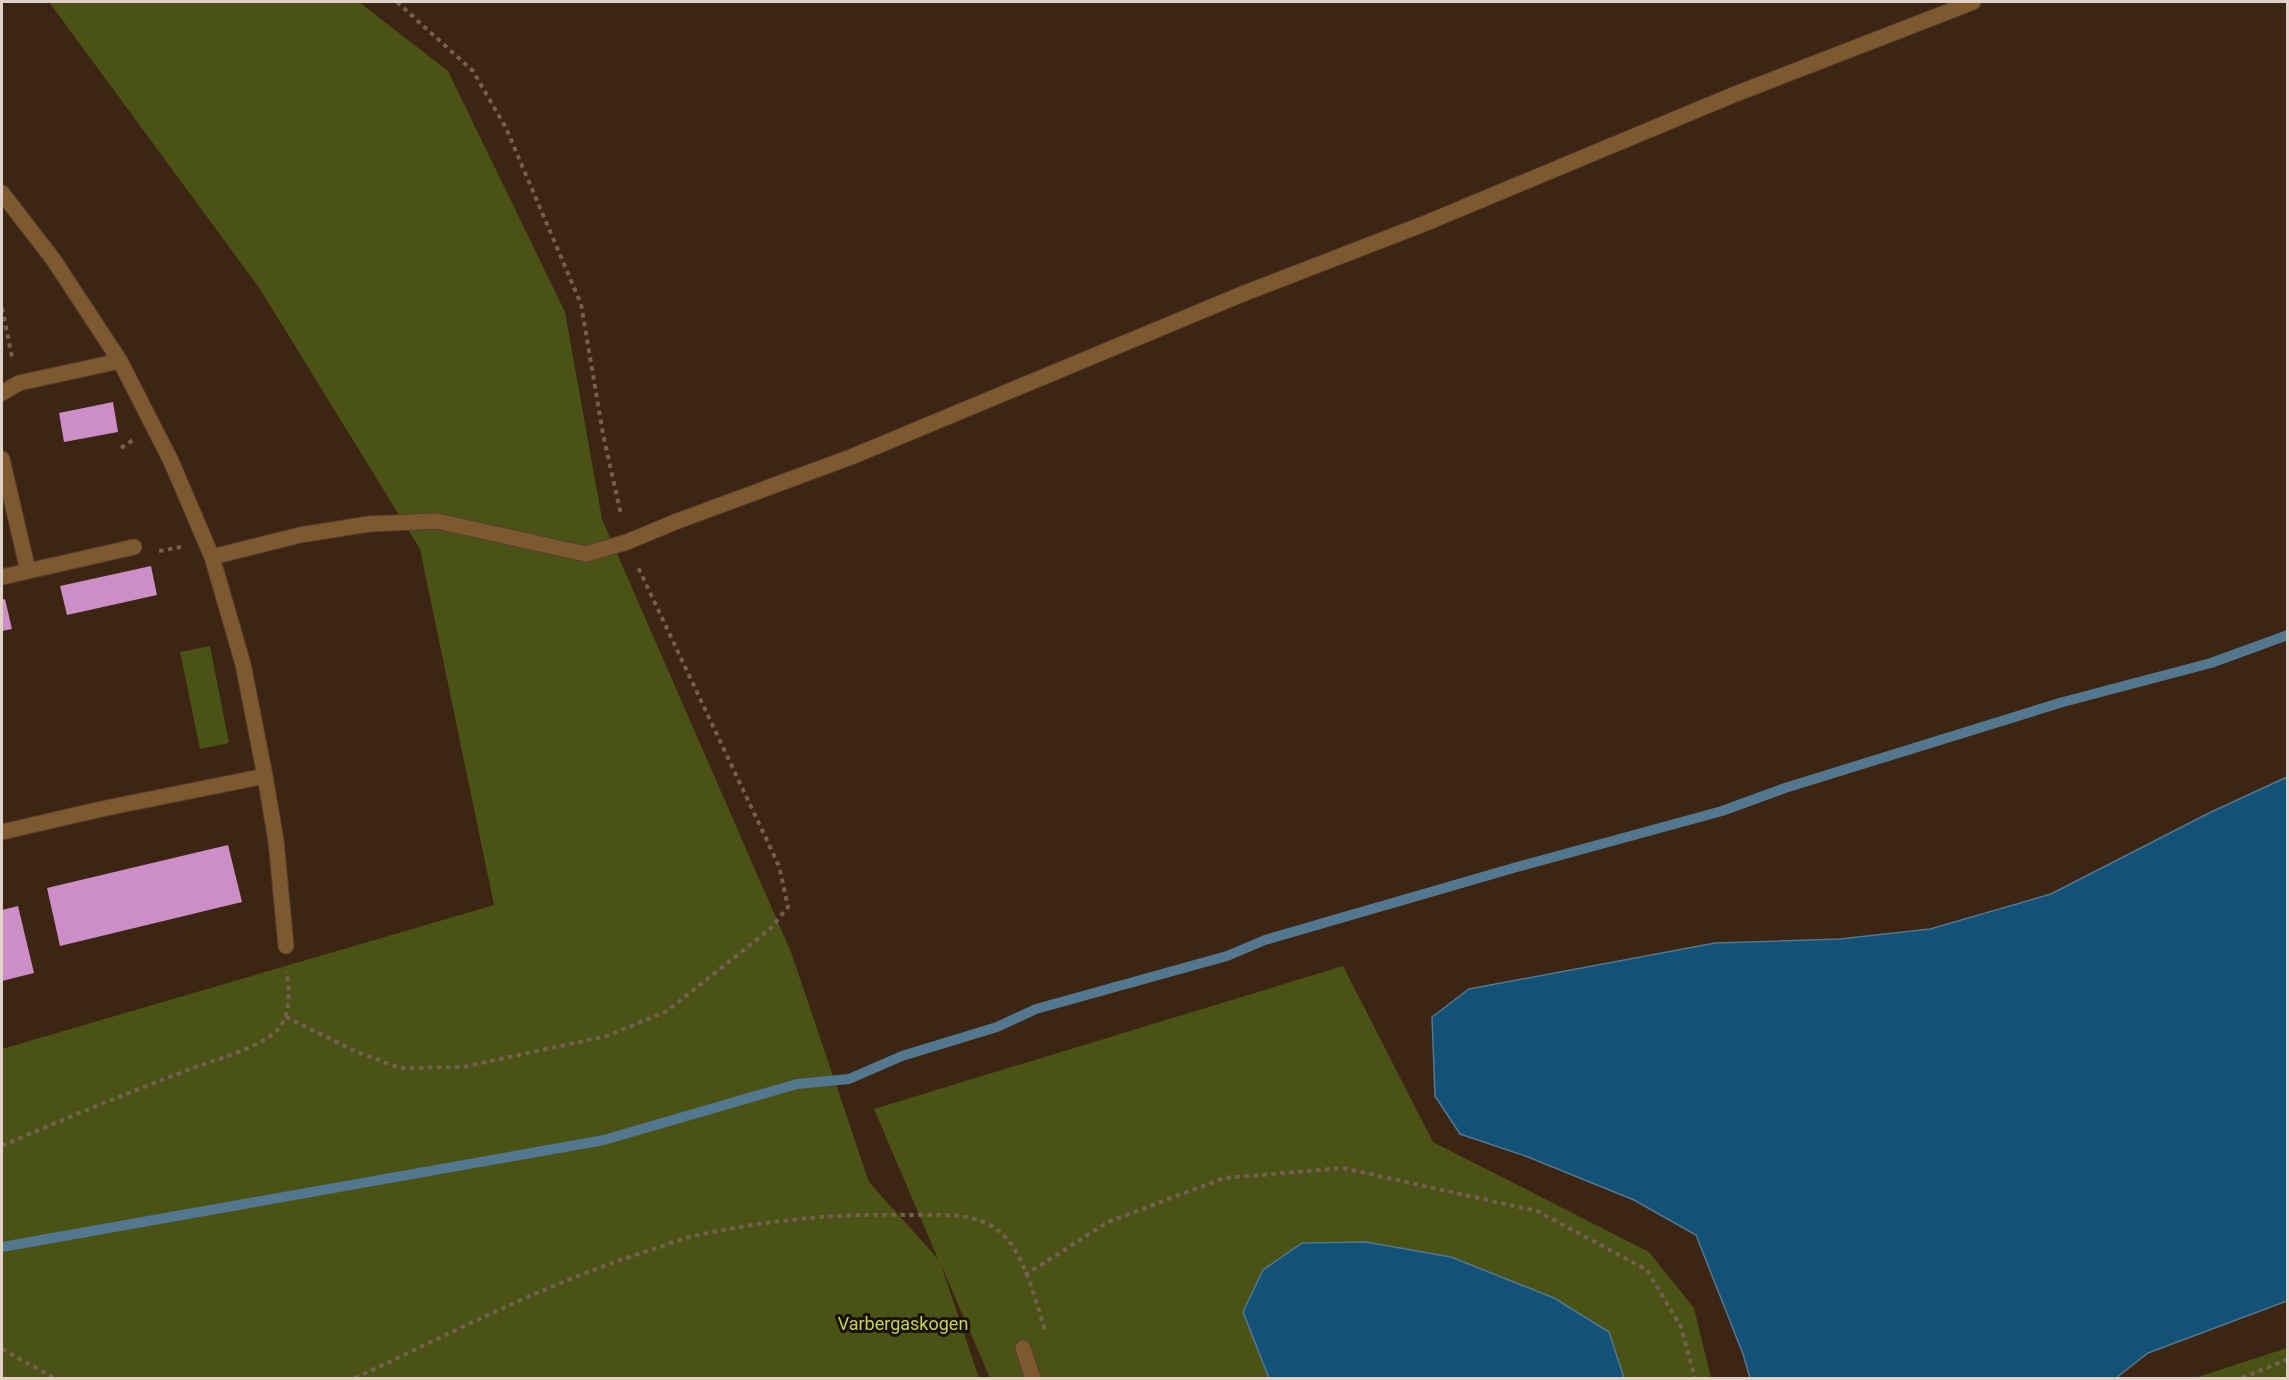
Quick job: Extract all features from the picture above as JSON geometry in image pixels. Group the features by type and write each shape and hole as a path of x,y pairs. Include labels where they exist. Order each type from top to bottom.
{"street":[{"path":"212,557 300,535 369,524 437,521 586,554 627,542 851,457 1240,295 1426,223 1733,95 1973,2"},
{"path":"2,193 53,259 120,361 171,461 212,557 243,664 265,776 276,842 286,946"},
{"path":"2,393 19,383 120,361"},
{"path":"2,459 28,571"},
{"path":"2,577 135,548"},
{"path":"2,832 106,808 265,776"},
{"path":"1023,1348 1033,1378"}],"path":[{"path":"286,1017 357,1052 400,1068 463,1067 607,1036 667,1011 770,929 788,907 779,866 627,542 603,434 581,304 506,128 473,71 397,2"},
{"path":"2,308 19,383"},
{"path":"135,548 154,552 206,542"},
{"path":"2,1146 88,1109 250,1046 276,1032 286,1017 289,993 286,946"},
{"path":"1025,1275 1108,1222 1224,1178 1343,1168 1537,1211 1647,1270 1681,1327 1695,1378"},
{"path":"355,1378 547,1288 616,1260 702,1234 796,1219 862,1213 977,1219 999,1231 1018,1253 1047,1337"},
{"path":"2,1349 54,1378"},
{"path":"2242,1378 2288,1359"}],"green space":[{"name":"Varbergaskogen","path":"49,2 359,2 448,71 565,312 602,519 791,952 869,1182 938,1259 874,1109 1343,966 1433,1142 1649,1252 1694,1308 1711,1378 1624,1378 1609,1332 1451,1257 1366,1242 1302,1243 1243,1312 1269,1378 990,1378 941,1265 979,1378 2,1378 2,1049 494,905 420,549 260,289"},
{"path":"210,646 229,743 200,749 180,652"},
{"path":"2287,1348 2287,1378 2195,1378"}],"water":[{"path":"2287,777 2287,1301 2148,1353 2116,1378 1750,1378 1743,1354 1696,1235 1634,1200 1528,1157 1460,1134 1435,1096 1432,1017 1469,989 1715,943 1840,939 1930,929 2051,894 2209,813"},
{"path":"1366,1242 1451,1257 1554,1298 1609,1332 1624,1378 1269,1378 1243,1312 1263,1270 1302,1243"}],"building":[{"path":"113,402 118,432 64,442 59,413"},
{"path":"151,566 157,595 67,615 60,586"},
{"path":"5,599 12,629 2,631 2,600"},
{"path":"228,845 242,902 60,946 47,888"},
{"path":"18,906 34,973 2,981 2,910"}],"waterway":[{"path":"2,1247 604,1140 797,1084 849,1079 902,1056 997,1027 1036,1009 1227,956 1265,940 1517,867 1722,811 1785,788 2063,702 2211,663 2288,635"}]}
